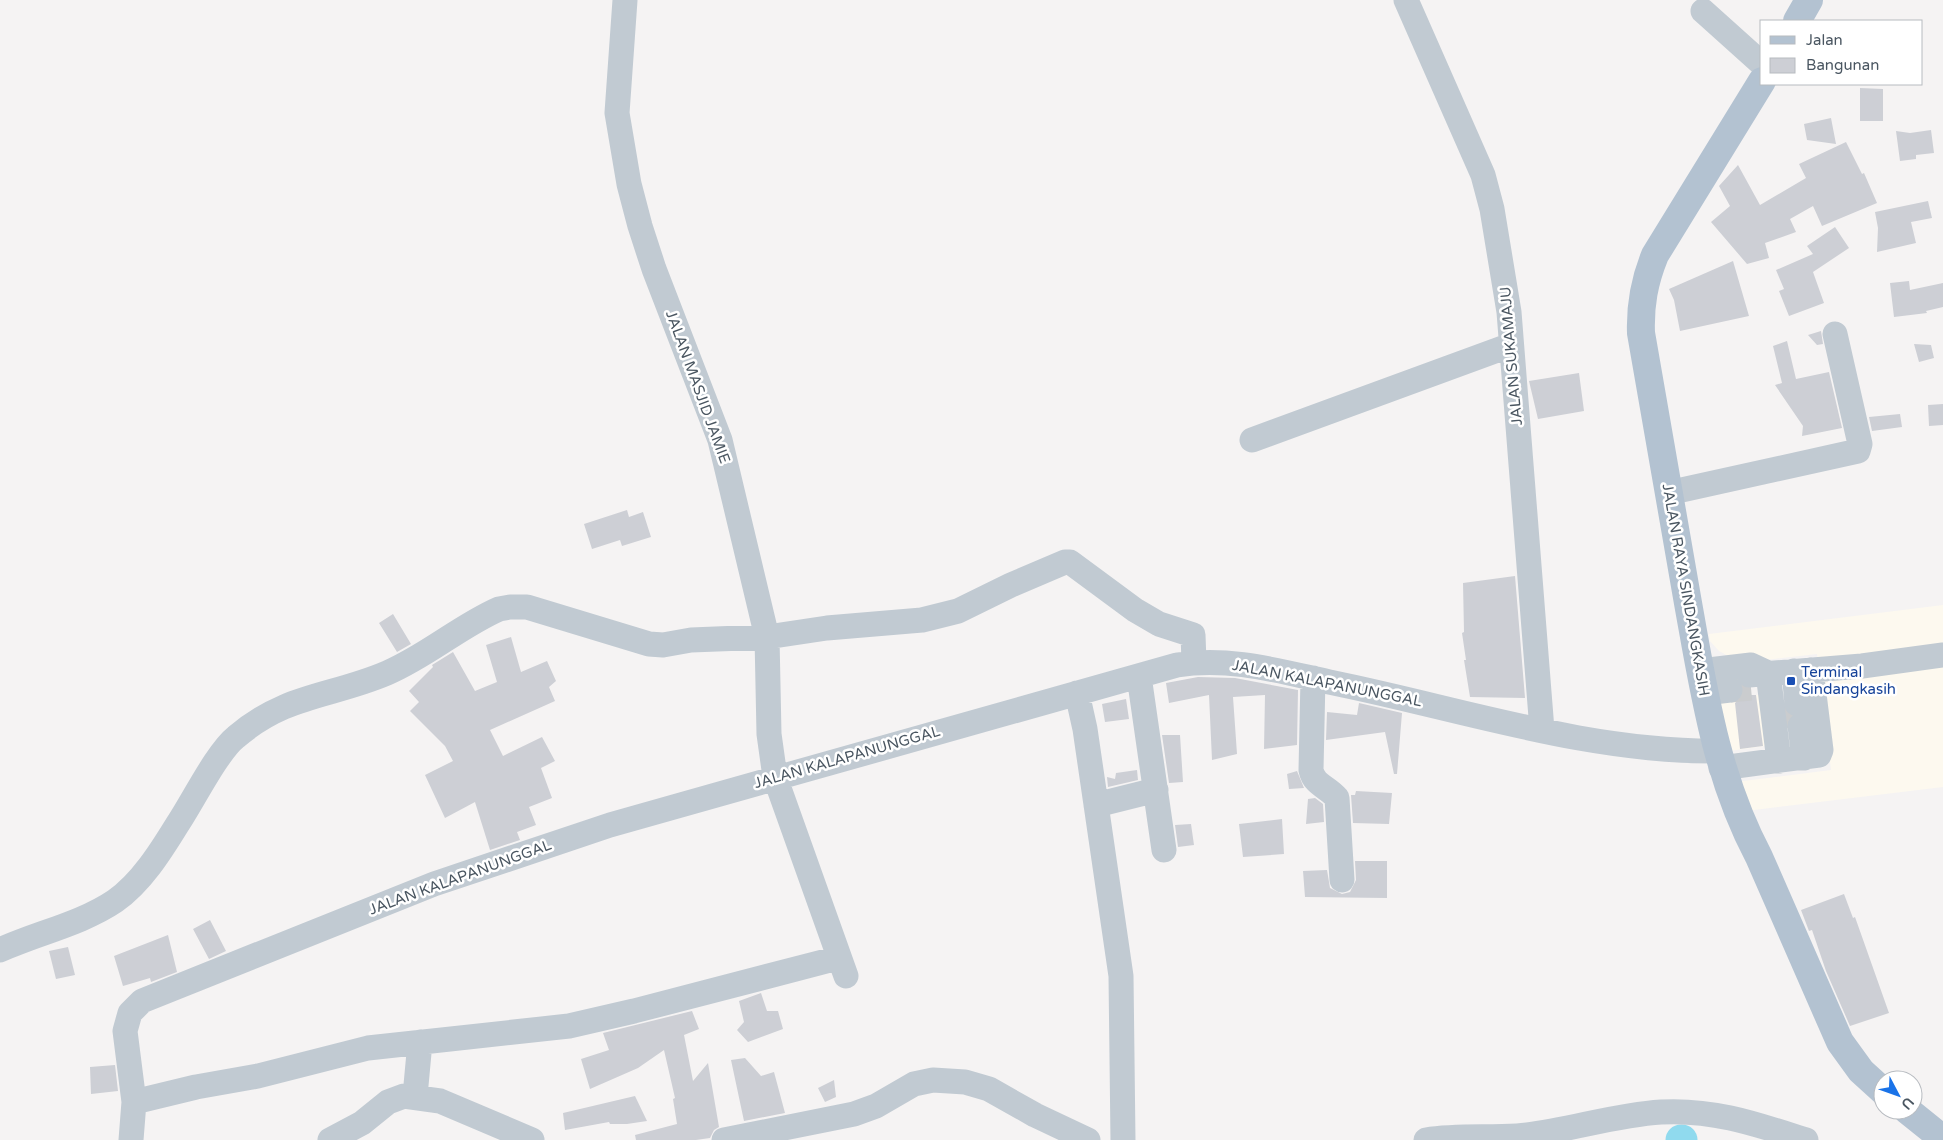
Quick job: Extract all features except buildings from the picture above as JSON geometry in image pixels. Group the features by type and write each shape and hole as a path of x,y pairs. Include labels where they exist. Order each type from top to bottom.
{"main road":[{"path":"1798,20 1809,0"},
{"name":"JALAN RAYA SINDANGKASIH","path":"1760,84 1668,232 1649,270 1643,291 1641,334 1668,493 1770,686 1720,759 1732,801 1840,1042 1862,1071 1873,1081"},
{"path":"1919,1120 1943,1139"}],"street":[{"name":"JALAN MASJID JAMIE","path":"420,1042 568,1026 842,967 775,777 769,734 767,637 720,440 654,269 629,184 617,112 625,0"},
{"name":"JALAN SUKAMAJU","path":"1406,0 1483,175 1503,269 1509,312 1532,580 1542,730"},
{"path":"1703,11 1760,62"},
{"path":"1668,493 1858,452 1860,444 1835,334"},
{"path":"1252,440 1511,345"},
{"path":"0,950 95,912 115,901 128,890 175,830 234,738 260,717 280,706 307,697 361,684 390,672 499,609 527,607 649,644 663,645 692,640 767,637 827,628 922,620 945,615 1065,562 1075,565 1135,610 1195,647"},
{"name":"JALAN KALAPANUNGGAL","path":"130,1140 134,1102 125,1031 130,1013 142,1001 434,884 610,825 1139,676 1195,647 1249,666 1396,695 1542,730 1629,746 1679,751 1720,759 1798,759"},
{"path":"1770,686 1943,655"},
{"path":"1139,676 1164,850"},
{"path":"1313,678 1312,778 1332,792 1337,798 1342,880"},
{"path":"1770,686 1798,759"},
{"path":"1770,686 1821,750 1798,759"},
{"path":"1770,686 1798,759"},
{"path":"1077,693 1085,729 1122,976 1123,1140"},
{"path":"1096,806 1156,790"},
{"path":"134,1102 196,1087 258,1076 368,1048 420,1042 415,1092"},
{"path":"724,1140 854,1114 876,1106 914,1084 932,1080 965,1082 989,1089 1035,1115 1084,1139"},
{"path":"330,1140 362,1123 396,1098 415,1092 532,1140"},
{"path":"1426,1140 1450,1136 1517,1136 1659,1112 1699,1112 1743,1119 1806,1140"}],"shaded area":[{"path":"1943,605 1943,787 1746,811 1735,782 1831,770 1817,654 1748,662 1730,657 1719,651 1710,641 1709,634"},
{"path":"1766,694 1772,745 1729,751 1719,699"}],"tunnel":[{"path":"1730,690 1751,688"},
{"path":"1785,705 1788,728"}],"place":[{"name":"Terminal Sindangkasih","path":"1791,681"}]}
